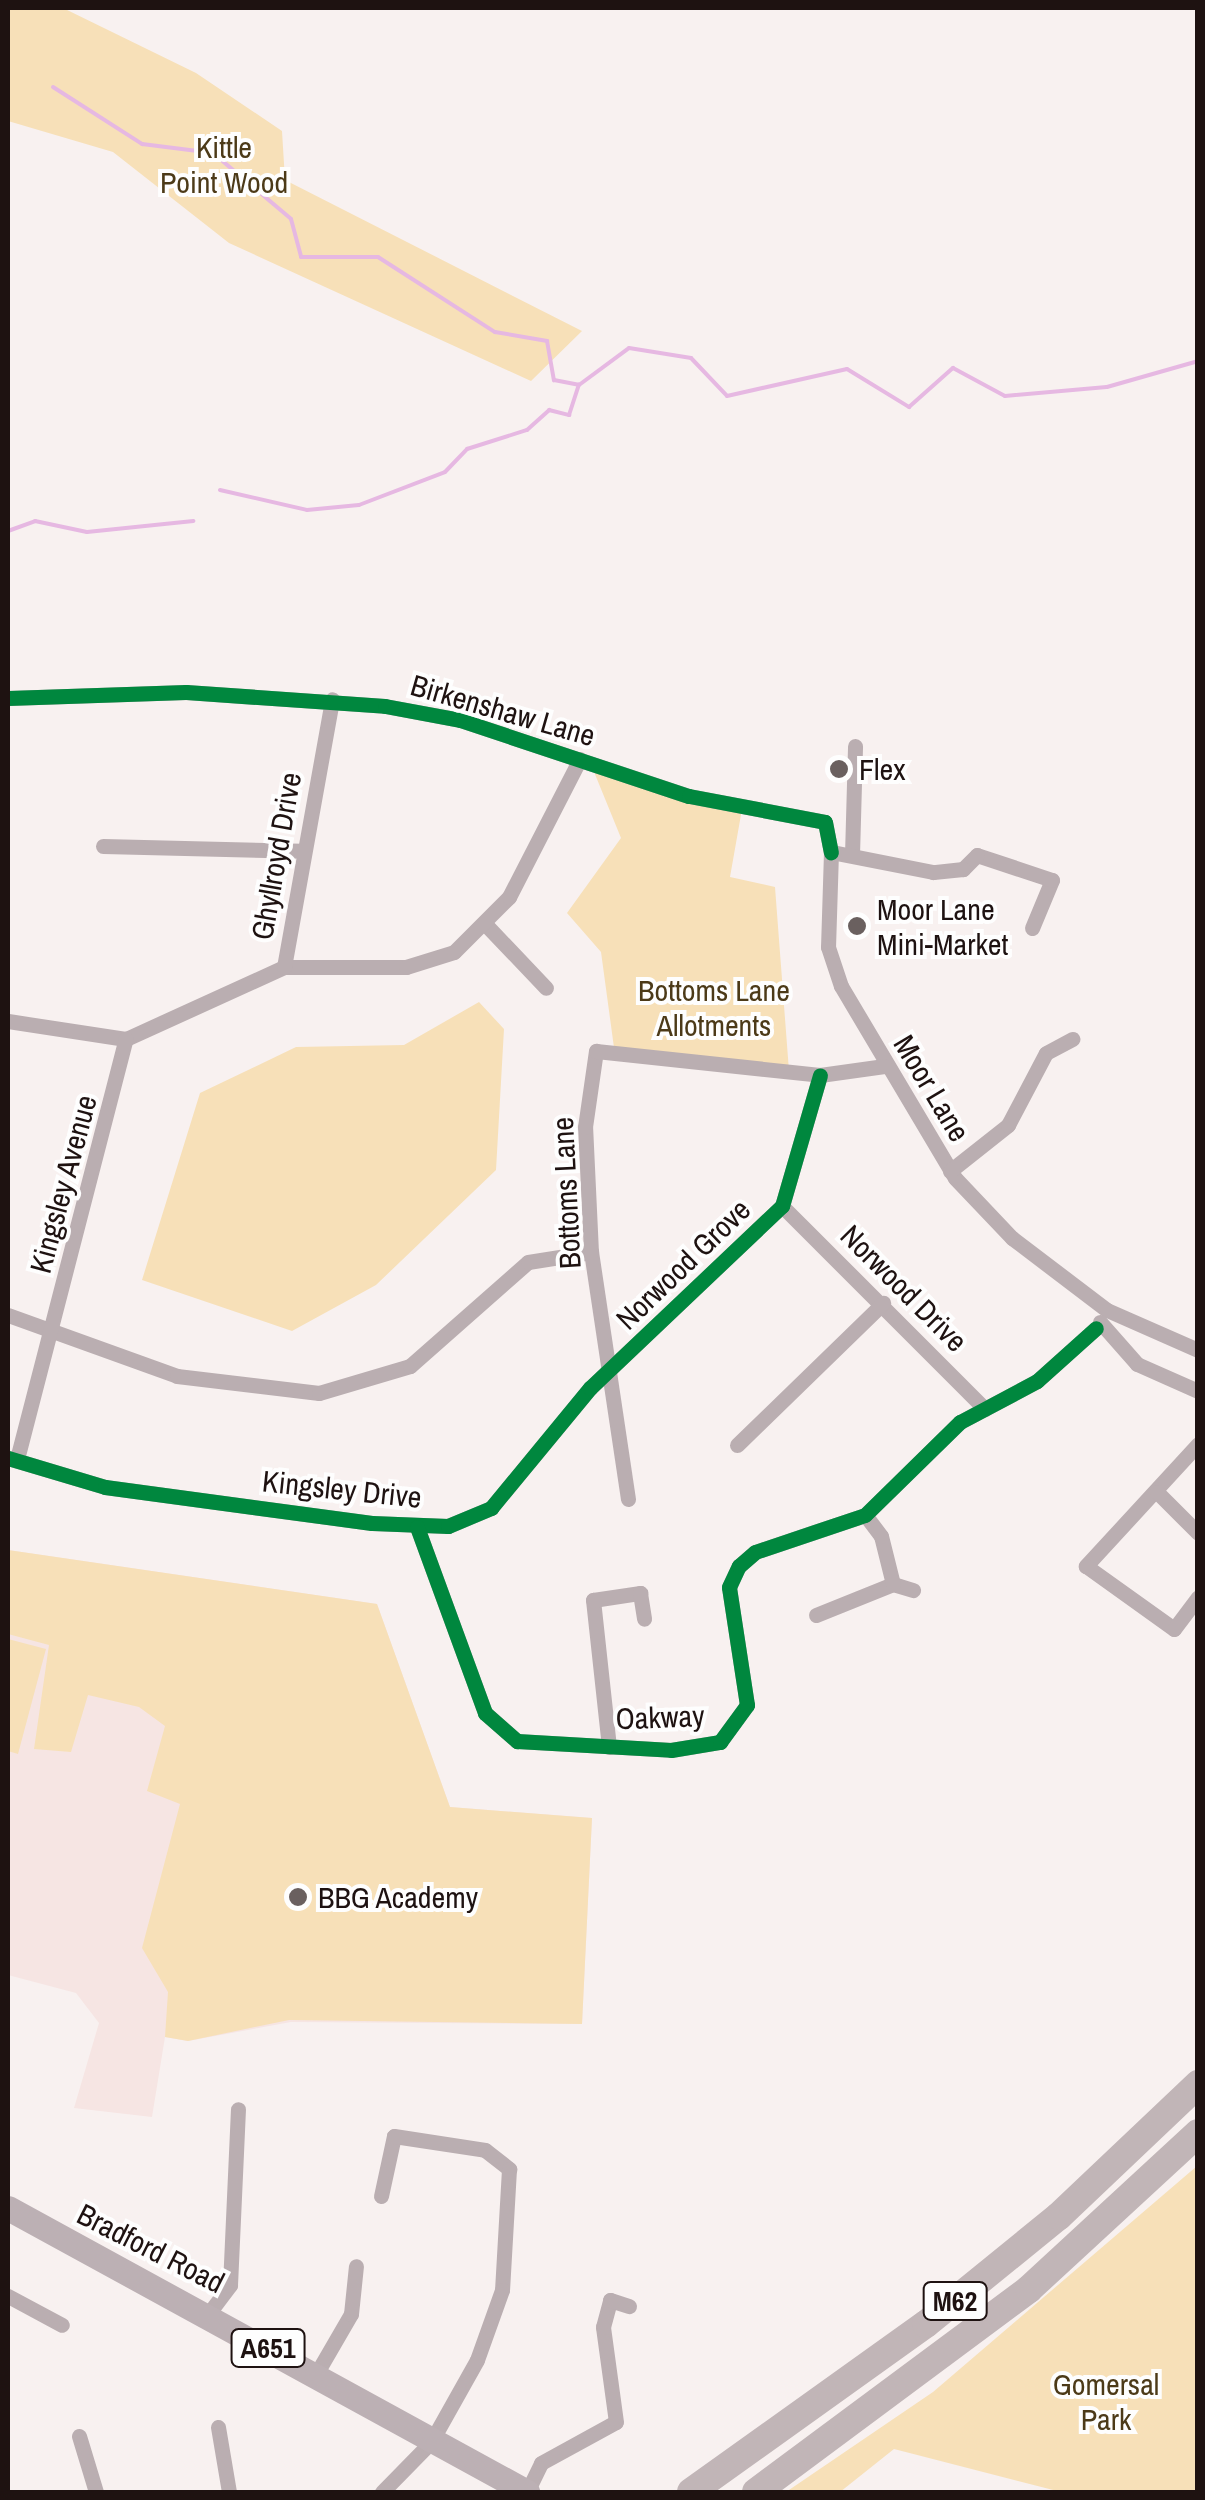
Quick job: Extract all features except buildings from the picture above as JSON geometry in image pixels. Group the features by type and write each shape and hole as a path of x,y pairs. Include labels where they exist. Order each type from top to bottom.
{"highway":[{"name":"M62","path":"691,2492 926,2324 1059,2216 1198,2084"},
{"name":"M62","path":"756,2492 1029,2289 1198,2133"}],"main road":[{"name":"Bradford Road","path":"8,2208 209,2312 431,2442 527,2492"}],"street":[{"name":"Birkenshaw Lane","path":"8,698 332,699 460,720 689,796 825,822 831,852"},
{"name":"Ghyllroyd Drive","path":"126,1040 284,968 332,699"},
{"path":"852,856 855,746"},
{"path":"284,968 406,966 454,952 488,926 580,759"},
{"path":"103,846 302,851"},
{"path":"831,852 933,872 963,869 977,854 1052,880 1032,928"},
{"name":"Moor Lane","path":"831,852 828,948 884,1066 950,1171 1012,1238 1107,1310 1198,1350"},
{"path":"488,926 546,988"},
{"path":"8,1021 126,1040"},
{"name":"Kingsley Avenue","path":"12,1458 52,1331 126,1040"},
{"path":"950,1171 1008,1125 1046,1053 1072,1040"},
{"name":"Bottoms Lane","path":"628,1500 591,1252 585,1126 596,1052 820,1075 884,1066"},
{"name":"Norwood Grove","path":"611,1372 782,1206 820,1075"},
{"name":"Norwood Drive","path":"782,1206 884,1303 985,1409"},
{"path":"8,1315 177,1376 319,1393 410,1366 528,1262 591,1252"},
{"path":"736,1445 884,1303"},
{"path":"893,1584 882,1536 865,1514 910,1466 985,1409 1037,1381 1096,1328 1107,1310"},
{"path":"1096,1328 1149,1371 1198,1391"},
{"name":"Kingsley Drive","path":"12,1458 123,1490 417,1527 491,1508 611,1372"},
{"path":"1198,1444 1086,1566 1174,1629 1198,1598"},
{"path":"1157,1492 1198,1533"},
{"name":"Oakway","path":"417,1527 484,1713 517,1742 609,1748 720,1742 747,1705 729,1587 740,1566 755,1552 865,1514"},
{"path":"589,1582 609,1748"},
{"path":"816,1616 893,1584 913,1590"},
{"path":"593,1600 640,1593 644,1619"},
{"path":"209,2312 230,2285 238,2108"},
{"path":"381,2196 393,2128 484,2150 509,2169 502,2290 431,2442 382,2492"},
{"path":"315,2376 351,2314 356,2266"},
{"path":"8,2296 62,2325"},
{"path":"527,2492 541,2463 616,2422 603,2327 610,2300 630,2306"},
{"path":"218,2427 229,2492"},
{"path":"79,2436 96,2492"}],"shaded area":[{"name":"BBG Academy","path":"8,1550 377,1604 450,1807 592,1818 582,2024 291,2022 188,2041 165,2037 152,2117 74,2108 99,2023 76,1993 8,1975"}],"green space":[{"name":"Kittle Point Wood","path":"8,8 63,8 196,73 282,131 285,180 582,331 531,381 229,243 113,152 8,121"},
{"name":"Bottoms Lane Allotments","path":"590,762 742,809 730,877 775,887 789,1071 615,1055 601,952 567,913 621,838"},
{"path":"479,1002 504,1029 496,1170 376,1285 292,1331 142,1280 200,1093 296,1047 404,1045"},
{"name":"BBG Academy","path":"8,1550 377,1604 450,1807 592,1818 582,2024 289,2020 188,2041 165,2037 168,1992 142,1948 180,1804 147,1791 165,1726 139,1707 88,1695 71,1752 34,1749 49,1645 8,1634"},
{"path":"8,1639 46,1649 18,1754 8,1751"},
{"name":"Gomersal Park","path":"1197,2166 1197,2492 1061,2492 894,2449 840,2492 786,2492 933,2392"}],"waterway":[{"path":"53,87 142,144 213,153 291,219 301,257 378,257 495,332 547,341 554,380 579,385"},
{"path":"579,385 629,348 691,358 727,396 847,369 909,407 953,368 1005,396 1107,387 1198,361"},
{"path":"220,490 307,510 359,505 445,472 467,449 527,430 549,410 569,415 579,385"},
{"path":"8,531 35,521 87,532 193,521"}],"cycle path":[{"path":"8,698 186,692 385,706 460,720 689,796 825,822 831,852"},
{"path":"8,1458 105,1487 372,1523 448,1526 491,1508 590,1388 782,1206 820,1075"},
{"path":"417,1527 485,1713 517,1741 671,1750 720,1742 747,1705 729,1587 739,1566 755,1552 865,1515 960,1422 1037,1381 1096,1328"}],"place":[{"name":"Flex","path":"839,769"},
{"name":"Moor Lane Mini-Market","path":"857,926"},
{"name":"BBG Academy","path":"298,1897"}]}
